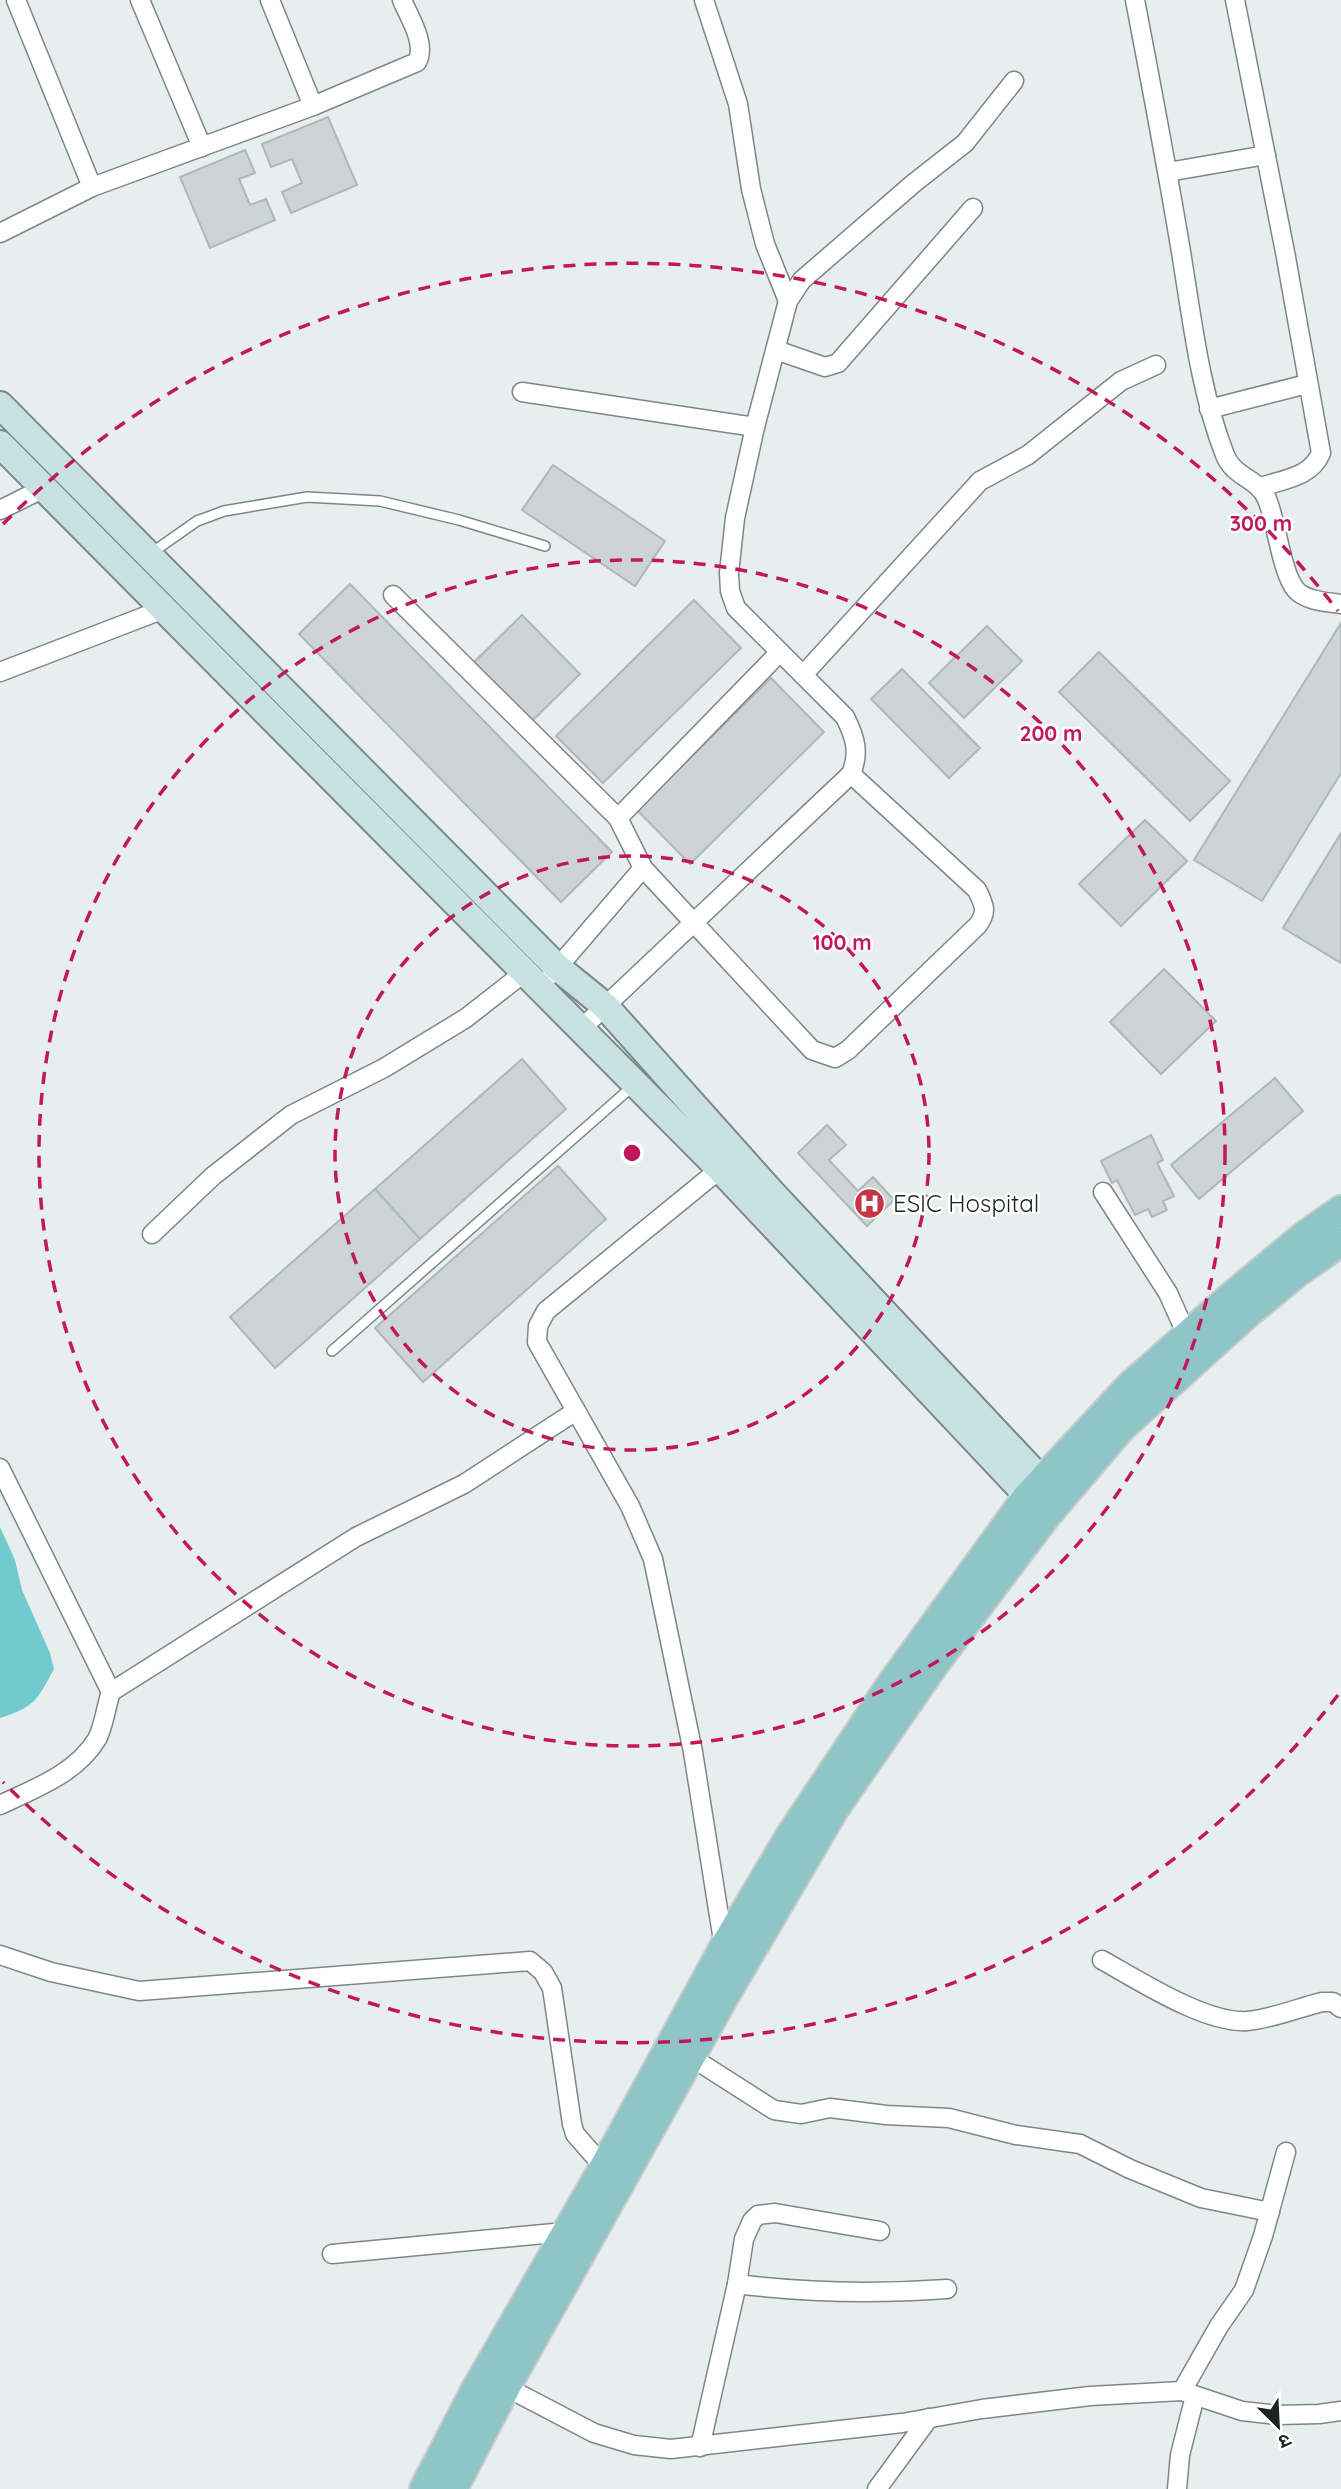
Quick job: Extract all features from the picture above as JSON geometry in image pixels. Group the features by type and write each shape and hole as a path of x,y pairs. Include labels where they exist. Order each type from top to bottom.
{"main road":[{"path":"0,405 557,967 605,1006 1043,1499"},
{"path":"0,444 636,1084 1043,1499"},
{"path":"424,2489 476,2389 604,2167 724,1947 790,1836 890,1686 1043,1499 1121,1428 1193,1347 1304,1236 1341,1210"},
{"path":"1193,1347 1341,1242"},
{"path":"453,2489 506,2386 724,1997 835,1808 936,1662 1043,1499"}],"street":[{"path":"16,0 92,187"},
{"path":"140,0 202,147"},
{"path":"270,0 313,106"},
{"path":"0,233 92,187 313,106 417,62 421,55 420,44 402,0"},
{"path":"704,0 738,104 751,189 765,244 788,301"},
{"path":"1135,0 1209,409 1225,457 1233,471 1261,487 1273,513 1288,576 1297,591 1317,601 1341,604"},
{"path":"1235,0 1285,252 1321,453 1316,465 1309,471 1261,487"},
{"path":"581,1029 851,774 857,759 855,736 845,716 736,608 730,591 734,519 755,427 788,301 802,280 914,183 965,143 1014,81"},
{"path":"1168,172 1266,155"},
{"path":"776,351 825,367 838,363 973,208"},
{"path":"803,675 980,481 1028,455 1121,381 1156,366"},
{"path":"1209,409 1307,384"},
{"path":"522,392 755,427"},
{"path":"0,510 44,488"},
{"path":"393,594 618,818 643,867 812,1050 835,1058 848,1050 978,925 985,915 985,907 977,890 851,774"},
{"path":"0,672 164,609"},
{"path":"618,818 780,652"},
{"path":"152,1234 213,1175 291,1115 384,1068 557,967 643,867"},
{"path":"720,1169 546,1311 538,1326 537,1342 630,1506 653,1559 693,1752 724,1947"},
{"path":"1102,1192 1168,1293 1193,1347"},
{"path":"0,1805 43,1785 80,1761 97,1737 111,1692 356,1537 464,1484 576,1411"},
{"path":"0,1468 111,1692"},
{"path":"0,1955 51,1972 139,1991 530,1961 543,1972 552,1988 575,2134 604,2167"},
{"path":"1102,1960 1160,1993 1224,2019 1248,2021 1322,2002 1333,2002 1341,2008"},
{"path":"691,2057 775,2110 801,2115 830,2108 886,2115 949,2118 1016,2135 1080,2144 1129,2169 1201,2197 1269,2212"},
{"path":"1178,2489 1188,2394 1219,2326 1244,2290 1286,2151"},
{"path":"700,2447 737,2284 744,2239 752,2221 758,2216 775,2213 880,2231"},
{"path":"332,2254 565,2232"},
{"path":"737,2284 794,2291 895,2292 947,2289"},
{"path":"506,2386 594,2433 634,2445 671,2449 1090,2396 1188,2394 1242,2412 1319,2414 1341,2411"},
{"path":"877,2489 929,2418"}],"lane":[{"path":"149,556 198,521 223,511 307,497 380,501 459,520 545,546"},
{"path":"332,1351 636,1084"}],"water":[{"path":"0,1527 15,1560 22,1590 50,1653 54,1669 34,1701 21,1710 0,1718"}],"building":[{"path":"328,117 357,185 291,213 282,192 302,183 292,159 271,167 262,144"},
{"path":"245,150 255,173 239,179 250,205 266,199 275,220 210,248 180,177"},
{"path":"553,465 665,541 635,586 522,510"},
{"path":"350,584 612,852 561,902 299,634"},
{"path":"694,600 741,648 603,783 556,736"},
{"path":"522,615 580,674 530,723 472,664"},
{"path":"1341,623 1341,773 1262,901 1194,860"},
{"path":"987,626 1022,661 964,718 929,683"},
{"path":"1099,652 1230,781 1190,821 1059,692"},
{"path":"902,669 980,748 949,778 871,699"},
{"path":"771,678 824,732 690,864 637,810"},
{"path":"1145,820 1187,861 1121,926 1079,884"},
{"path":"1341,833 1341,963 1283,928"},
{"path":"1164,969 1216,1021 1161,1074 1110,1022"},
{"path":"522,1059 566,1109 420,1239 375,1189"},
{"path":"1275,1078 1303,1111 1199,1199 1171,1165"},
{"path":"827,1125 846,1145 829,1160 858,1191 873,1177 894,1200 867,1226 798,1153"},
{"path":"1151,1135 1163,1160 1157,1163 1174,1196 1163,1201 1167,1210 1152,1217 1148,1209 1135,1215 1117,1180 1112,1183 1101,1161"},
{"path":"558,1166 606,1219 423,1382 375,1328"},
{"path":"375,1189 420,1239 275,1368 230,1317"}],"place":[{"name":"ESIC Hospital","path":"870,1203"}]}
